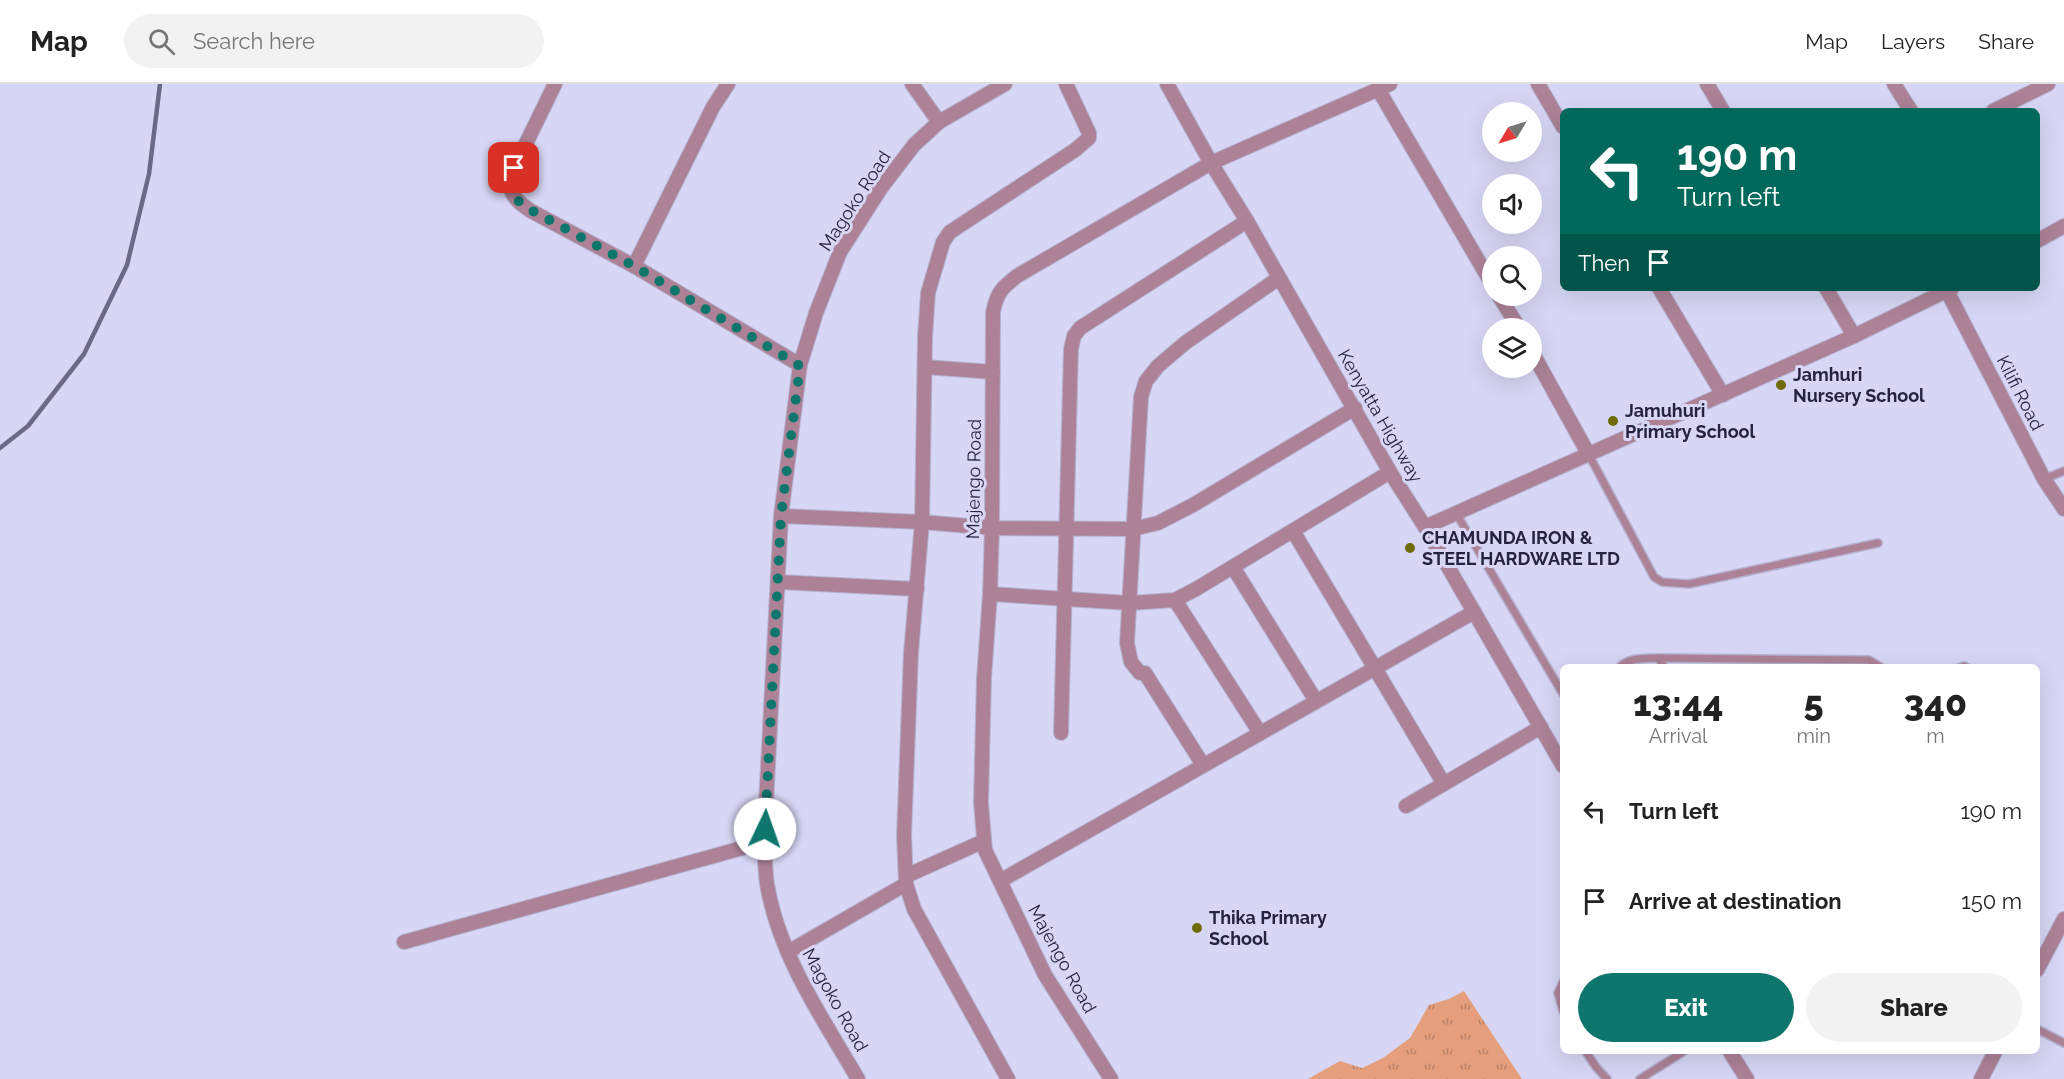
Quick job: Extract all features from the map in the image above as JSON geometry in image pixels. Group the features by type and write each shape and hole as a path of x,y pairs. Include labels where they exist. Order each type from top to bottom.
{"street":[{"path":"555,84 514,168 510,191 516,200 634,266 800,366"},
{"path":"634,266 713,107 728,84"},
{"path":"912,84 939,122"},
{"name":"Magoko Road","path":"858,1079 798,975 778,927 767,884 764,842 781,516 800,366 816,313 840,252 881,188 914,145 939,122 1005,84"},
{"path":"1008,1079 914,909 906,880 904,835 912,654 922,522 928,293 943,242 950,232 1075,150 1089,138 1089,133 1066,84"},
{"name":"Kenyatta Highway","path":"1167,84 1390,472 1425,527 1560,761"},
{"path":"1538,84 1560,122"},
{"path":"1707,84 1721,108"},
{"path":"1894,84 1909,108"},
{"path":"1999,108 2048,84"},
{"path":"1384,87 1482,266"},
{"name":"Majengo Road","path":"1111,1079 1045,975 985,850 981,803 983,700 990,594 993,312 996,297 1002,288 1017,276 1211,163 1384,87"},
{"path":"1061,733 1071,349 1074,336 1080,328 1246,221"},
{"path":"2040,239 2064,226"},
{"path":"1203,765 1145,673 1140,673 1131,662 1127,643 1141,397 1146,381 1158,366 1185,343 1279,278"},
{"path":"1661,291 1723,395"},
{"path":"1828,291 1854,336"},
{"path":"1425,527 1854,336 1945,291"},
{"name":"Kilifi Road","path":"1950,291 2044,479 2064,509"},
{"path":"925,367 993,372"},
{"path":"1542,370 1589,455"},
{"path":"781,516 922,522 992,528 1133,529 1158,523 1192,505 1355,408"},
{"path":"990,594 1130,603 1175,600 1390,472"},
{"path":"1293,531 1444,784"},
{"path":"1233,567 1316,701"},
{"path":"778,582 917,589"},
{"path":"1175,600 1260,733"},
{"path":"1000,881 1474,612"},
{"path":"1406,806 1541,727"},
{"path":"404,942 764,842"},
{"path":"788,952 906,880 984,842"},
{"path":"2040,964 2064,919"},
{"path":"1731,1054 1747,1079"},
{"path":"1981,1079 1994,1054"}],"lane":[{"path":"1589,455 1654,577 1662,582 1689,584 1878,543"},
{"path":"2044,479 2064,471"},
{"path":"1456,513 1560,689"},
{"path":"1622,664 1631,660 1659,658 1869,660 1876,664"},
{"path":"1659,658 1663,664"},
{"path":"2040,1030 2064,1042"},
{"path":"1587,1054 1607,1079"},
{"path":"1640,1079 1680,1054"}],"green space":[{"path":"1464,991 1522,1079 1308,1079 1340,1061 1362,1068 1383,1058 1410,1038 1429,1005 1449,999"}],"railway":[{"path":"0,448 28,426 84,354 127,265 149,174 160,84"}],"place":[{"name":"Jamhuri Nursery School","path":"1781,385"},
{"name":"Jamuhuri Primary School","path":"1613,421"},
{"name":"CHAMUNDA IRON & STEEL HARDWARE LTD","path":"1410,548"},
{"name":"Thika Primary School","path":"1197,928"}],"route":[{"path":"514,168 510,191 516,200 634,266 800,366 781,516 765,829"}]}
